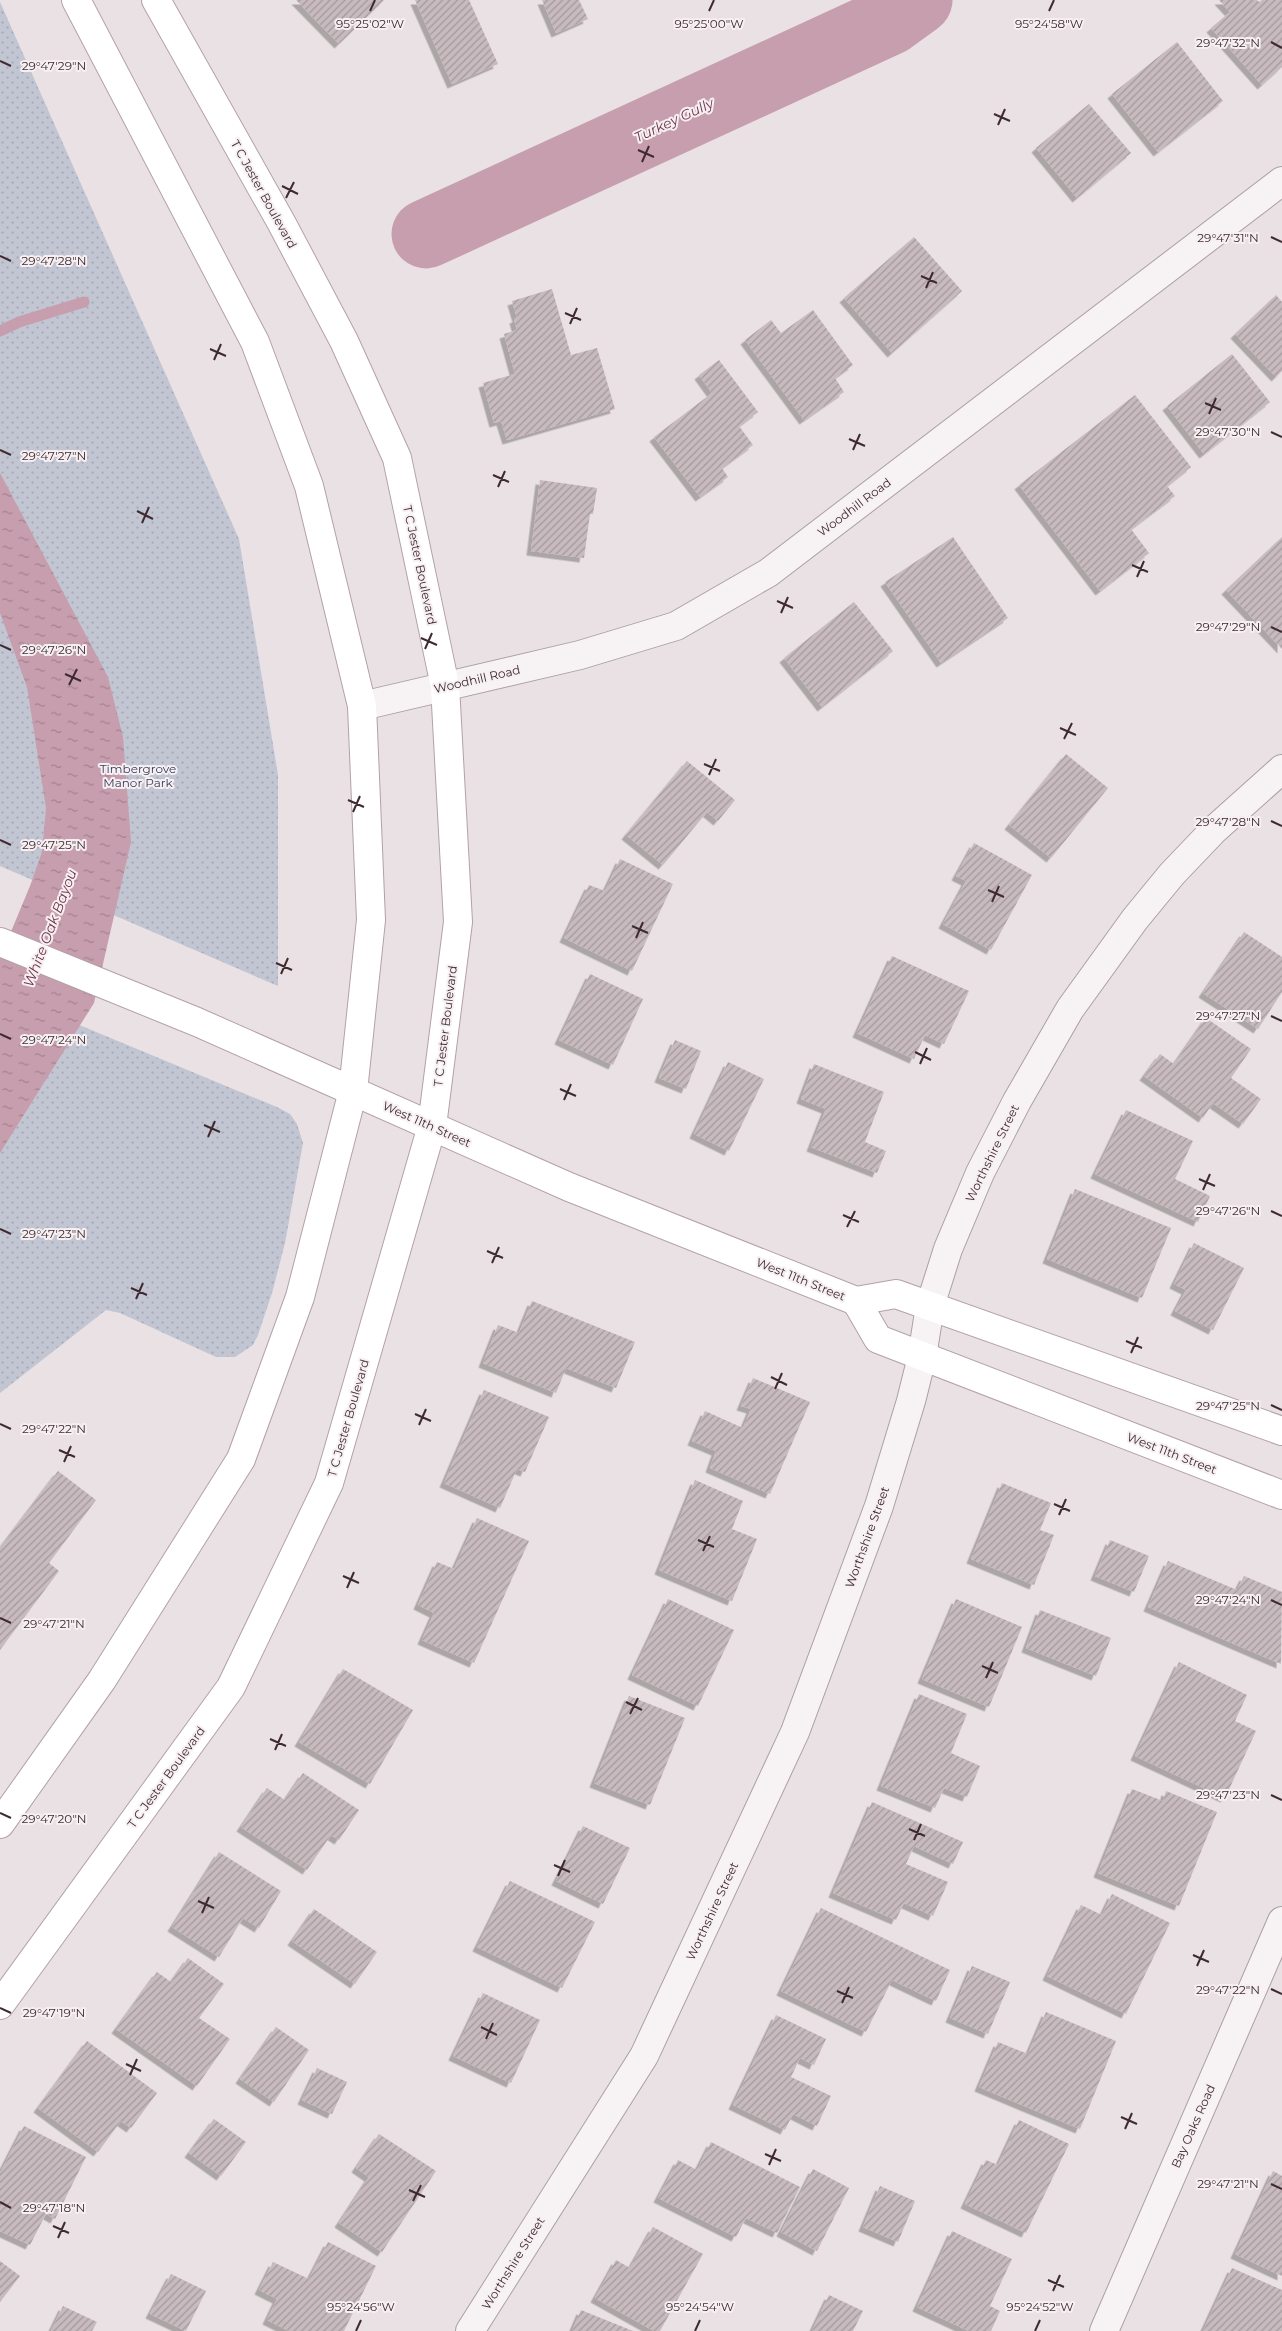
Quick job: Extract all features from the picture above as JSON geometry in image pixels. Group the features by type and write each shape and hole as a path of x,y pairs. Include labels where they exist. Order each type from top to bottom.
{"main road":[{"path":"0,1824 102,1680 241,1459 300,1297 353,1092 371,920 362,706 309,486 255,342 76,0"},
{"name":"T C Jester Boulevard","path":"0,2005 231,1687 329,1484 432,1126 458,922 445,686 397,458 344,341 286,231 156,0"},
{"name":"West 11th Street","path":"0,942 196,1022 569,1187 856,1301 896,1294 1282,1432"},
{"name":"West 11th Street","path":"856,1301 878,1339 1282,1495"}],"street":[{"name":"Woodhill Road","path":"362,706 580,655 676,626 768,572 1282,181"},
{"name":"Worthshire Street","path":"470,2331 644,2056 795,1732 879,1506 922,1357 930,1306 948,1249 980,1173 1017,1102 1070,1009 1124,934 1172,874 1214,830 1282,769"},
{"name":"Bay Oaks Road","path":"1104,2331 1282,1921"}],"green space":[{"name":"Timbergrove Manor Park","path":"0,2 239,539 278,775 278,986 0,866"},
{"path":"0,992 290,1114 297,1124 303,1143 285,1243 272,1293 253,1345 235,1357 216,1357 120,1313 106,1310 0,1393"}],"water":[{"name":"White Oak Bayou","path":"0,473 108,677 123,737 131,842 94,1003 0,1153 0,958 42,852 46,808 27,687 0,613"}],"building":[{"path":"296,0 384,0 339,44"},
{"path":"415,0 469,0 498,64 452,84"},
{"path":"542,0 579,0 588,19 556,33"},
{"path":"1219,0 1257,0 1259,2 1262,0 1282,0 1282,67 1262,85 1211,28 1230,12"},
{"path":"1177,42 1223,101 1158,152 1112,94"},
{"path":"1089,104 1131,153 1077,198 1036,148"},
{"path":"914,237 962,291 892,353 844,298"},
{"path":"552,289 571,355 597,348 615,409 507,440 501,421 494,423 483,383 515,374 504,334 517,330 514,319 517,318 512,301"},
{"path":"1276,295 1282,302 1282,371 1276,377 1235,334"},
{"path":"813,310 853,365 835,378 844,392 804,420 745,340 771,320 781,333"},
{"path":"1232,354 1270,402 1204,454 1167,406"},
{"path":"719,360 758,412 739,426 753,445 722,468 728,477 700,497 654,437 712,393 699,375"},
{"path":"1135,395 1191,467 1167,486 1175,496 1131,529 1149,553 1100,591 1019,485"},
{"path":"540,480 597,488 593,514 590,514 584,558 531,551"},
{"path":"953,537 1008,618 941,663 885,582"},
{"path":"1282,537 1282,649 1226,590"},
{"path":"854,602 893,651 822,707 784,658"},
{"path":"1066,754 1108,788 1051,858 1009,825"},
{"path":"687,761 735,800 718,821 707,812 663,865 626,835"},
{"path":"974,843 1032,875 991,950 943,924 966,881 956,876"},
{"path":"620,859 673,884 632,971 564,938 589,885 605,891"},
{"path":"1244,932 1282,957 1282,992 1258,1029 1203,993"},
{"path":"892,956 969,991 944,1044 925,1035 914,1059 857,1033"},
{"path":"590,974 643,999 613,1065 559,1040"},
{"path":"1206,1018 1251,1049 1231,1078 1261,1099 1243,1124 1213,1103 1203,1118 1144,1076 1160,1054 1174,1064"},
{"path":"675,1040 701,1051 686,1089 659,1078"},
{"path":"728,1062 764,1079 729,1151 694,1134"},
{"path":"814,1064 884,1092 865,1142 886,1151 877,1173 811,1147 826,1109 801,1099"},
{"path":"1126,1110 1193,1141 1175,1179 1210,1196 1198,1222 1095,1174"},
{"path":"1075,1189 1171,1228 1142,1298 1047,1259"},
{"path":"1194,1243 1244,1268 1213,1330 1175,1311 1186,1290 1174,1284"},
{"path":"532,1301 635,1342 616,1388 566,1368 556,1393 483,1363 498,1325 519,1333"},
{"path":"753,1378 810,1402 770,1494 710,1468 716,1451 692,1441 705,1411 743,1428 751,1409 741,1406"},
{"path":"484,1390 549,1417 525,1472 517,1469 500,1508 444,1483"},
{"path":"58,1471 96,1500 49,1563 59,1571 0,1650 0,1548"},
{"path":"695,1480 743,1501 732,1529 757,1539 732,1601 659,1570"},
{"path":"1002,1483 1051,1503 1040,1530 1054,1535 1034,1585 971,1559"},
{"path":"477,1518 529,1541 474,1663 422,1640 434,1613 418,1605 437,1562 454,1569"},
{"path":"1110,1540 1149,1556 1134,1592 1095,1576"},
{"path":"1168,1561 1237,1590 1244,1576 1282,1592 1281,1664 1148,1607"},
{"path":"668,1599 734,1630 698,1706 632,1675"},
{"path":"956,1599 1022,1627 989,1707 922,1679"},
{"path":"1040,1610 1111,1638 1096,1676 1026,1648"},
{"path":"1179,1662 1247,1695 1235,1721 1256,1731 1225,1798 1135,1756"},
{"path":"343,1669 413,1710 370,1784 299,1742"},
{"path":"919,1694 967,1714 951,1753 980,1766 967,1797 944,1788 935,1808 881,1786"},
{"path":"629,1696 685,1718 650,1805 594,1783"},
{"path":"303,1773 359,1810 339,1840 331,1835 307,1870 241,1827 267,1788 285,1800"},
{"path":"1132,1789 1163,1801 1166,1791 1217,1812 1179,1906 1098,1873"},
{"path":"872,1802 963,1842 953,1864 914,1846 906,1864 948,1882 933,1916 904,1903 896,1920 833,1893"},
{"path":"583,1826 630,1848 603,1904 556,1881"},
{"path":"219,1852 281,1891 259,1928 243,1918 219,1957 172,1927"},
{"path":"510,1881 595,1922 562,1988 477,1947"},
{"path":"1112,1894 1170,1923 1126,2014 1047,1976 1081,1905 1102,1915"},
{"path":"821,1908 950,1970 936,2001 892,1980 866,2032 781,1991"},
{"path":"314,1909 377,1952 355,1984 292,1941"},
{"path":"188,1958 224,1984 199,2018 230,2039 197,2086 116,2029 157,1972 171,1982"},
{"path":"972,1966 1010,1982 988,2034 950,2018"},
{"path":"483,1993 540,2020 511,2083 453,2056"},
{"path":"1046,2012 1116,2041 1080,2129 979,2087 998,2042 1028,2054"},
{"path":"776,2015 826,2039 814,2065 800,2058 791,2077 831,2096 817,2126 793,2114 785,2130 733,2105"},
{"path":"276,2027 309,2050 274,2102 240,2079"},
{"path":"87,2041 157,2093 131,2128 121,2121 98,2152 38,2108"},
{"path":"317,2068 347,2082 332,2114 302,2100"},
{"path":"214,2119 246,2142 221,2176 189,2153"},
{"path":"1019,2120 1069,2144 1026,2233 965,2204 986,2160 998,2165"},
{"path":"24,2126 86,2157 55,2219 46,2214 30,2245 0,2231 0,2173"},
{"path":"379,2134 436,2171 382,2252 339,2223 369,2177 356,2168"},
{"path":"711,2142 800,2187 777,2233 746,2218 736,2237 658,2198 678,2160 697,2170"},
{"path":"813,2169 849,2188 817,2251 781,2232"},
{"path":"1273,2171 1282,2176 1282,2276 1235,2254"},
{"path":"880,2186 915,2201 898,2242 863,2227"},
{"path":"653,2227 703,2254 660,2331 654,2331 595,2298 616,2260 630,2268"},
{"path":"952,2231 1012,2259 990,2306 1000,2311 991,2331 969,2331 917,2307"},
{"path":"328,2242 376,2266 344,2331 289,2331 267,2320 277,2299 259,2290 273,2262 309,2279"},
{"path":"0,2261 20,2276 0,2302"},
{"path":"1232,2268 1282,2290 1282,2331 1203,2331"},
{"path":"171,2274 206,2291 186,2331 150,2314"},
{"path":"829,2295 863,2311 853,2331 812,2331"},
{"path":"63,2306 97,2322 92,2331 51,2331"},
{"path":"581,2310 633,2331 572,2331"}],"waterway":[{"name":"Turkey Gully","path":"426,234 889,21 918,0"},
{"path":"0,331 19,322 84,302"}]}
